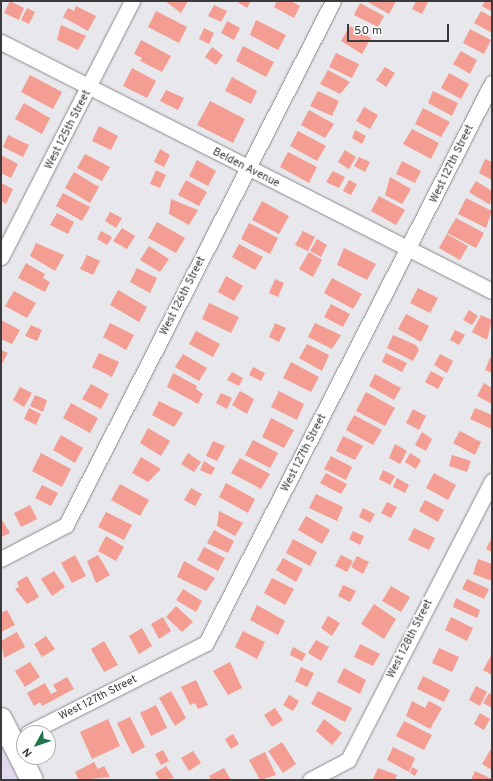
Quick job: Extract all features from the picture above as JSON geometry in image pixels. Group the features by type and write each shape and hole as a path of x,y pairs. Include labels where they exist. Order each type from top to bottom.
{"street":[{"name":"West 125th Street","path":"1,257 89,88 132,1"},
{"name":"West 126th Street","path":"1,559 66,525 333,1"},
{"name":"Belden Avenue","path":"1,42 248,169 492,291"},
{"name":"West 127th Street","path":"43,725 206,644 409,250 492,83"},
{"name":"West 128th Street","path":"310,780 348,760 492,480"},
{"path":"1,719 16,732"},
{"path":"28,765 32,780"}],"shaded area":[{"path":"1,743 21,780 1,780"}],"building":[{"path":"10,1 24,8 19,20 4,13"},
{"path":"165,1 188,1 181,13"},
{"path":"236,1 251,1 247,8"},
{"path":"277,1 291,1 300,6 294,18 274,7"},
{"path":"366,1 396,1 389,14"},
{"path":"416,1 428,2 422,14 412,9"},
{"path":"485,1 492,1 492,12 482,6"},
{"path":"360,3 384,16 378,27 354,15"},
{"path":"214,5 227,11 221,22 208,16"},
{"path":"76,6 96,16 88,31 63,17 68,8 74,11"},
{"path":"27,8 35,12 29,24 21,20"},
{"path":"156,11 187,27 179,43 148,27"},
{"path":"481,11 492,17 492,33 474,23"},
{"path":"256,20 286,35 278,50 250,35"},
{"path":"227,21 240,28 234,40 221,33"},
{"path":"61,25 86,36 78,50 57,40"},
{"path":"350,26 371,38 362,54 341,41"},
{"path":"204,28 214,33 209,44 199,39"},
{"path":"470,29 491,40 484,54 463,43"},
{"path":"141,40 171,56 162,72 140,61 142,58 134,54"},
{"path":"243,46 274,62 266,77 236,61"},
{"path":"212,47 223,55 216,65 205,57"},
{"path":"461,51 477,60 470,74 453,64"},
{"path":"336,53 359,64 352,78 329,67"},
{"path":"385,67 395,73 386,87 376,80"},
{"path":"132,68 156,81 147,98 123,86"},
{"path":"328,70 350,82 340,94 320,84"},
{"path":"449,73 469,84 461,99 441,88"},
{"path":"30,75 62,92 53,109 21,92"},
{"path":"232,77 257,91 251,104 225,91"},
{"path":"166,90 184,98 178,110 160,101"},
{"path":"318,91 339,101 332,116 310,106"},
{"path":"433,91 458,103 452,116 428,103"},
{"path":"210,101 245,119 233,143 197,125"},
{"path":"24,103 50,118 42,134 15,119"},
{"path":"364,107 378,115 370,129 356,121"},
{"path":"423,108 450,122 441,137 415,124"},
{"path":"309,110 334,124 325,138 301,125"},
{"path":"99,126 118,136 111,150 92,141"},
{"path":"412,129 439,143 431,159 403,144"},
{"path":"355,130 366,136 362,144 352,138"},
{"path":"298,131 326,146 317,161 290,146"},
{"path":"8,135 29,145 23,157 3,147"},
{"path":"160,149 170,155 164,167 154,162"},
{"path":"345,150 356,157 349,169 338,162"},
{"path":"288,152 317,167 309,183 280,167"},
{"path":"85,154 110,167 102,181 77,168"},
{"path":"1,155 18,164 11,178 1,173"},
{"path":"359,157 370,162 365,172 354,166"},
{"path":"485,159 492,162 492,180 479,173"},
{"path":"197,160 216,171 208,186 189,176"},
{"path":"402,161 421,171 415,183 396,174"},
{"path":"156,170 166,175 160,188 150,184"},
{"path":"333,171 345,177 339,188 326,182"},
{"path":"74,172 99,187 90,203 65,188"},
{"path":"390,177 411,189 402,204 385,195"},
{"path":"186,180 207,192 199,206 178,195"},
{"path":"349,180 357,184 351,195 343,191"},
{"path":"476,181 492,191 490,205 469,192"},
{"path":"1,183 13,189 6,204 1,201"},
{"path":"63,193 90,207 82,221 56,206"},
{"path":"379,196 405,210 396,225 371,211"},
{"path":"466,198 492,211 486,228 458,214"},
{"path":"171,199 198,210 189,225 169,214"},
{"path":"262,201 289,216 279,234 252,220"},
{"path":"110,212 122,218 116,228 105,221"},
{"path":"57,213 74,222 68,234 50,225"},
{"path":"456,218 484,233 476,248 447,233"},
{"path":"157,222 185,238 176,253 148,238"},
{"path":"249,223 278,238 270,254 241,239"},
{"path":"122,228 135,236 127,249 113,241"},
{"path":"101,231 112,237 107,245 97,239"},
{"path":"303,231 315,237 308,251 295,245"},
{"path":"447,234 468,246 460,260 439,248"},
{"path":"317,239 327,245 321,257 310,251"},
{"path":"36,243 64,255 55,271 30,256"},
{"path":"239,244 263,257 255,270 232,257"},
{"path":"149,246 169,259 160,272 140,260"},
{"path":"344,248 376,264 367,280 337,265"},
{"path":"309,252 322,260 313,277 299,269"},
{"path":"87,255 100,261 93,275 80,269"},
{"path":"26,263 45,274 43,278 50,282 45,292 18,278"},
{"path":"137,268 157,278 150,293 130,282"},
{"path":"226,276 243,286 234,301 218,292"},
{"path":"332,278 362,294 353,309 324,293"},
{"path":"275,279 284,283 278,297 269,293"},
{"path":"418,288 438,298 430,313 410,303"},
{"path":"118,290 147,307 139,322 110,305"},
{"path":"14,291 36,303 27,318 5,306"},
{"path":"209,303 239,317 231,333 202,319"},
{"path":"331,304 350,314 343,327 324,317"},
{"path":"469,310 478,316 472,325 463,320"},
{"path":"406,314 429,326 421,342 398,329"},
{"path":"481,315 492,320 487,340 472,332"},
{"path":"1,320 20,330 12,344 1,339"},
{"path":"110,323 134,335 126,350 103,337"},
{"path":"275,323 286,328 279,342 269,337"},
{"path":"315,323 341,335 332,349 308,337"},
{"path":"31,325 42,330 37,341 25,336"},
{"path":"455,330 465,335 459,345 450,340"},
{"path":"196,331 220,344 213,357 189,344"},
{"path":"393,335 416,345 419,350 413,361 387,348"},
{"path":"307,344 329,355 322,371 299,358"},
{"path":"1,350 8,353 1,365"},
{"path":"99,353 119,362 112,377 92,367"},
{"path":"386,353 407,363 402,372 382,362"},
{"path":"183,354 207,368 199,381 175,367"},
{"path":"440,354 453,361 447,373 434,365"},
{"path":"490,358 492,359 492,373 485,370"},
{"path":"291,362 319,377 311,392 283,378"},
{"path":"253,367 265,373 261,381 249,375"},
{"path":"431,371 444,378 438,389 425,382"},
{"path":"232,372 243,378 239,386 227,380"},
{"path":"173,373 197,386 196,389 203,394 198,404 167,387"},
{"path":"375,374 401,388 394,400 369,386"},
{"path":"484,383 492,388 492,404 477,396"},
{"path":"91,384 109,394 101,409 82,399"},
{"path":"20,387 32,393 24,407 13,400"},
{"path":"240,391 254,399 247,414 232,405"},
{"path":"279,391 304,404 297,420 271,407"},
{"path":"366,392 395,408 385,426 356,411"},
{"path":"221,393 232,398 227,409 216,403"},
{"path":"35,395 47,400 43,412 30,406"},
{"path":"159,401 183,413 174,427 152,415"},
{"path":"71,403 98,418 90,433 63,418"},
{"path":"29,408 41,414 36,425 24,419"},
{"path":"475,408 492,415 492,429 470,419"},
{"path":"413,409 426,416 419,430 406,423"},
{"path":"354,415 382,430 373,445 346,430"},
{"path":"271,418 294,430 284,448 262,437"},
{"path":"148,428 170,441 161,456 140,443"},
{"path":"460,431 481,442 475,455 453,443"},
{"path":"422,432 432,439 426,451 415,445"},
{"path":"61,435 83,448 75,463 53,450"},
{"path":"343,436 363,446 355,460 336,451"},
{"path":"253,440 278,453 270,468 245,455"},
{"path":"213,441 225,446 217,461 206,456"},
{"path":"395,444 407,451 400,464 389,458"},
{"path":"41,453 71,469 62,487 32,471"},
{"path":"188,453 201,462 194,472 181,464"},
{"path":"410,453 421,460 416,469 405,462"},
{"path":"452,455 471,461 467,472 449,466"},
{"path":"331,456 352,467 346,480 324,469"},
{"path":"141,457 161,469 148,482 132,473"},
{"path":"240,458 270,474 261,489 231,473"},
{"path":"204,461 215,468 211,475 200,470"},
{"path":"383,470 395,476 390,485 379,479"},
{"path":"326,473 347,484 341,494 320,483"},
{"path":"434,473 456,485 448,500 426,488"},
{"path":"397,478 409,485 405,493 393,487"},
{"path":"226,483 255,499 248,513 219,497"},
{"path":"120,484 149,500 140,516 111,500"},
{"path":"42,485 58,493 51,506 35,498"},
{"path":"191,488 202,494 195,506 184,500"},
{"path":"316,494 343,507 337,521 309,508"},
{"path":"425,500 444,510 438,522 419,511"},
{"path":"387,502 397,507 391,518 381,513"},
{"path":"30,505 37,519 21,527 14,513"},
{"path":"363,508 375,514 370,523 359,517"},
{"path":"219,511 243,523 235,536 217,526"},
{"path":"106,512 132,525 124,540 98,527"},
{"path":"306,516 330,530 322,544 298,530"},
{"path":"2,520 10,533 1,537 1,521"},
{"path":"414,528 435,538 429,550 408,540"},
{"path":"214,530 234,541 228,553 207,543"},
{"path":"353,531 364,536 360,545 349,539"},
{"path":"106,536 124,547 116,561 98,551"},
{"path":"492,537 492,552 486,549"},
{"path":"293,539 317,552 310,566 286,553"},
{"path":"204,547 225,558 218,571 197,560"},
{"path":"75,555 86,576 72,583 61,563"},
{"path":"98,555 110,575 96,583 87,561"},
{"path":"341,555 353,561 347,572 335,566"},
{"path":"357,556 369,562 363,574 351,567"},
{"path":"283,558 303,569 296,582 276,570"},
{"path":"478,559 492,564 492,581 473,574"},
{"path":"184,561 215,578 206,591 177,577"},
{"path":"54,571 65,587 52,596 41,579"},
{"path":"27,576 39,597 27,604 15,589 19,587 17,582"},
{"path":"272,578 294,589 285,605 264,593"},
{"path":"467,579 489,589 484,599 462,589"},
{"path":"343,585 356,591 350,602 338,596"},
{"path":"391,586 410,597 401,612 382,601"},
{"path":"183,589 202,601 196,612 176,600"},
{"path":"456,598 480,610 477,618 453,607"},
{"path":"374,604 396,619 384,639 361,624"},
{"path":"257,605 285,621 278,635 250,620"},
{"path":"176,606 193,622 182,632 166,617"},
{"path":"7,610 15,625 1,632 1,613"},
{"path":"328,616 340,623 332,636 321,628"},
{"path":"163,617 171,631 159,639 151,624"},
{"path":"451,617 473,628 467,641 445,630"},
{"path":"142,628 152,646 139,654 129,636"},
{"path":"243,631 265,642 257,659 235,647"},
{"path":"17,632 25,647 4,658 1,641"},
{"path":"46,636 55,649 42,657 34,644"},
{"path":"316,640 329,647 321,661 308,653"},
{"path":"104,641 118,665 104,672 91,649"},
{"path":"360,644 380,654 373,666 354,657"},
{"path":"293,647 306,654 302,661 290,655"},
{"path":"439,648 459,657 452,672 432,663"},
{"path":"492,654 492,675 483,670"},
{"path":"30,662 40,677 25,687 15,671"},
{"path":"230,662 242,688 228,695 213,671"},
{"path":"301,667 314,673 307,687 295,681"},
{"path":"344,668 366,680 360,694 337,682"},
{"path":"423,676 450,690 444,702 417,689"},
{"path":"67,677 74,689 42,706 40,702 34,706 27,693 45,683 51,694 57,691 53,685"},
{"path":"196,680 208,705 198,709 195,703 190,705 181,687"},
{"path":"476,686 487,692 480,706 469,700"},
{"path":"171,691 186,718 175,726 159,698"},
{"path":"318,691 352,708 345,722 311,704"},
{"path":"489,693 492,695 492,708 483,703"},
{"path":"289,695 299,701 293,711 283,705"},
{"path":"412,701 425,708 429,701 442,708 430,729 406,716"},
{"path":"156,705 167,728 151,736 140,713"},
{"path":"275,708 283,720 272,727 264,715"},
{"path":"480,713 490,719 484,730 474,724"},
{"path":"130,717 145,747 132,754 117,723"},
{"path":"108,719 120,746 92,759 80,732"},
{"path":"324,719 342,733 332,745 316,731"},
{"path":"404,721 432,735 424,750 396,736"},
{"path":"233,734 239,744 231,749 225,739"},
{"path":"282,742 296,764 283,773 268,751"},
{"path":"393,747 415,758 409,772 387,760"},
{"path":"492,747 492,770 482,764"},
{"path":"163,750 169,761 161,765 155,754"},
{"path":"193,751 201,763 189,771 181,758"},
{"path":"265,752 276,775 260,780 249,760"},
{"path":"94,762 98,769 104,766 110,777 79,780 75,772"},
{"path":"166,766 174,778 160,780 155,773"},
{"path":"412,767 418,770 415,776 410,773"},
{"path":"224,768 231,780 211,780 209,776"},
{"path":"378,768 397,775 395,780 373,779"},
{"path":"475,771 492,779 492,780 471,780"}]}
